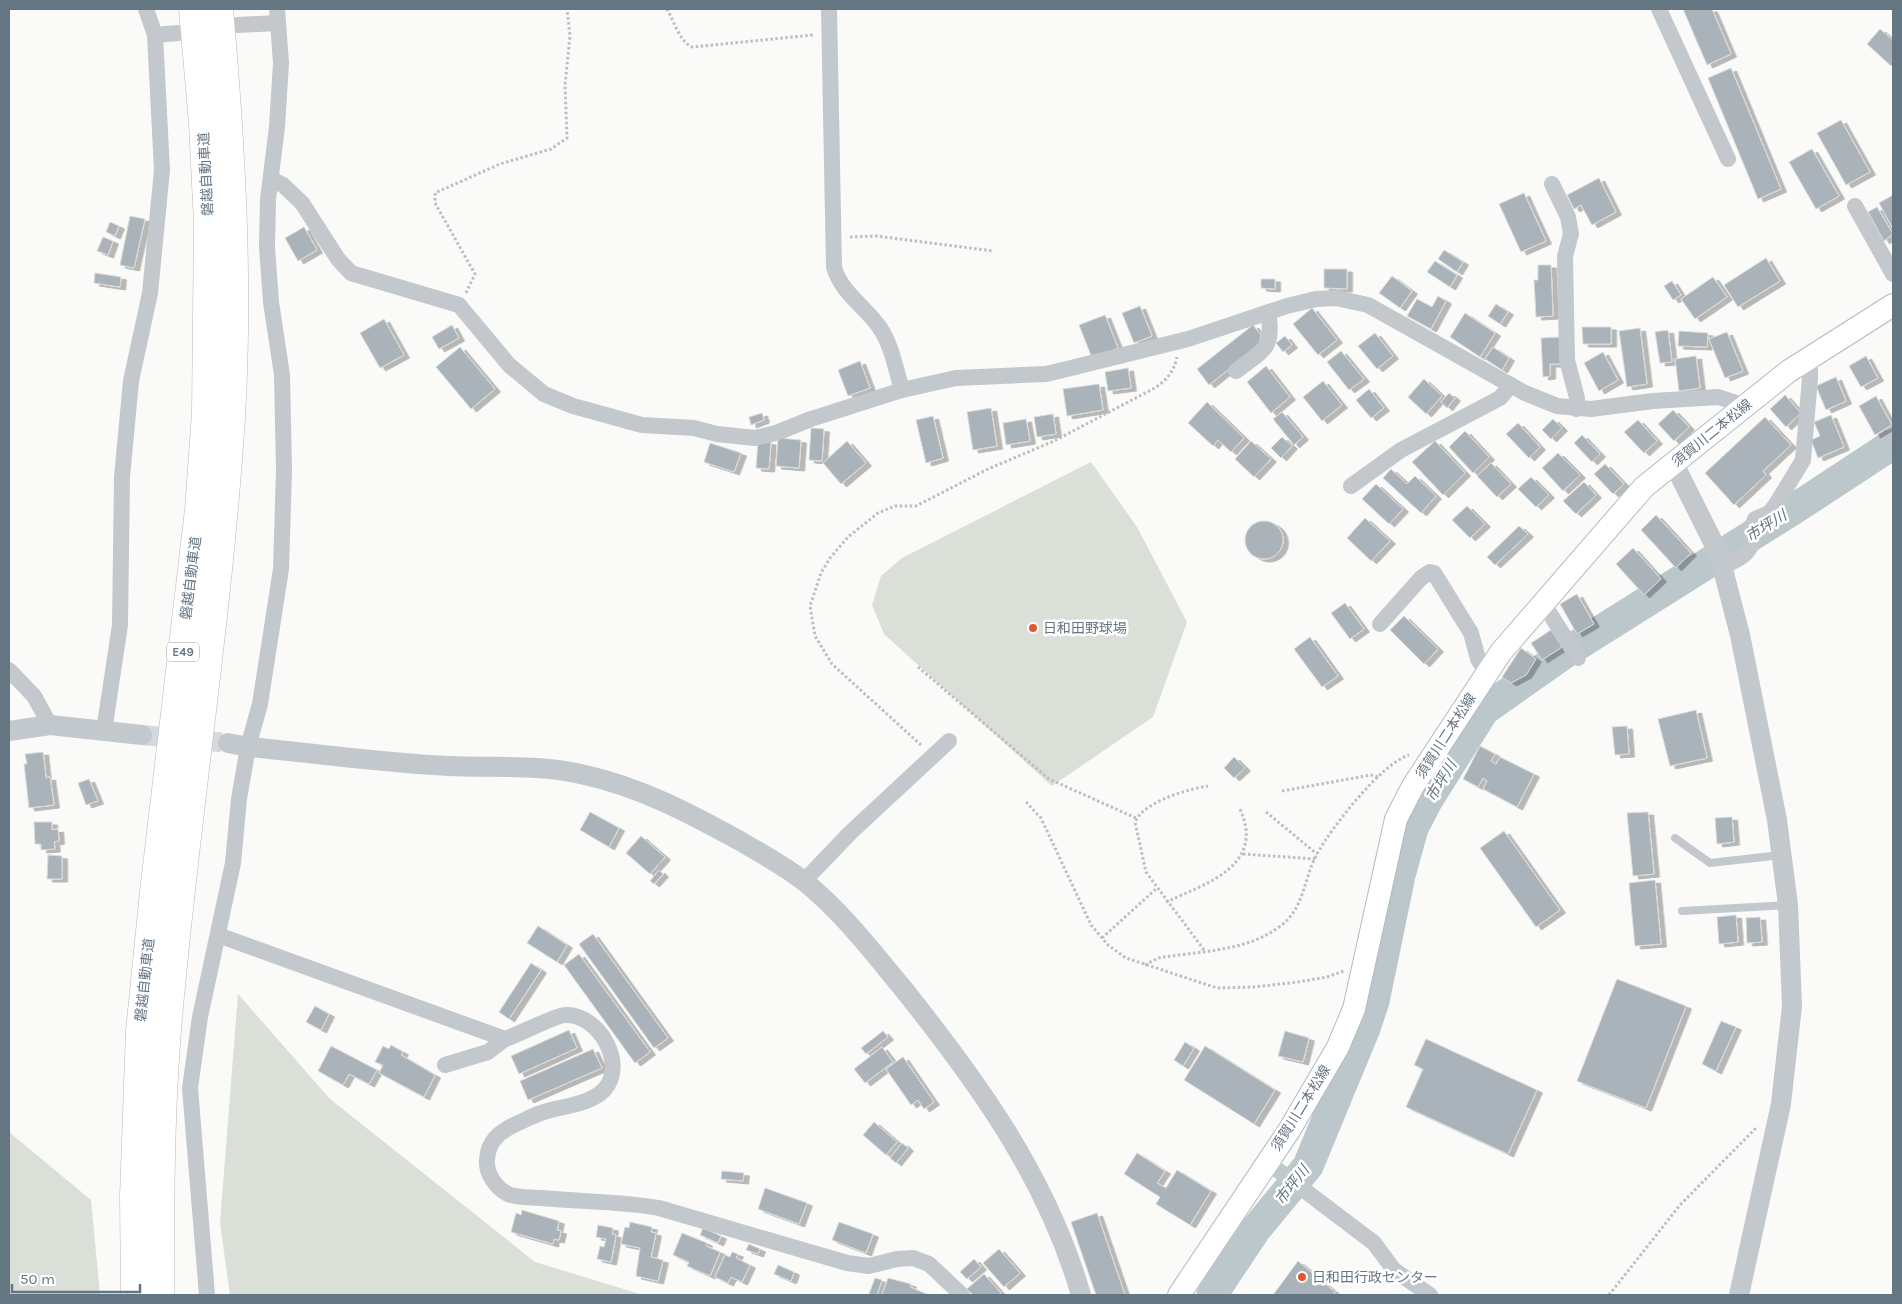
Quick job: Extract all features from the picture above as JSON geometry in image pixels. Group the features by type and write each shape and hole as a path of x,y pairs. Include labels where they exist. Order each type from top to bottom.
{"highway":[{"name":"磐越自動車道","path":"136,1295 134,1196 140,1031 154,892 199,510 206,414 208,223 204,123 193,9"},
{"name":"磐越自動車道","path":"160,1295 160,1190 167,1030 180,892 216,591 231,413 234,308 228,17"}],"main road":[{"name":"須賀川二本松線","path":"1179,1295 1290,1128 1338,1047 1354,1009 1396,819 1403,803 1501,652 1644,487 1806,359 1893,305"}],"street":[{"path":"104,731 120,625 122,477 131,381 150,293 162,170 155,36 146,9"},
{"path":"829,9 832,258 837,277 847,291 870,314 884,335 902,390"},
{"path":"1659,9 1728,159"},
{"path":"207,1295 190,1088 200,1017 233,863 239,800 248,747 260,704 281,569 284,470 282,375 271,302 267,247 281,63 277,16 228,17"},
{"path":"155,36 178,32"},
{"path":"271,179 283,185 302,202 338,259 351,273 456,304 509,365 544,394 572,406 642,425 694,428 717,434 755,438 776,433 811,419 902,390 956,378 1046,374 1179,341 1268,312 1316,299 1336,298 1357,301 1424,335 1544,402 1576,409 1609,408 1718,397 1746,406"},
{"path":"1552,184 1568,217 1571,234 1565,256 1568,360 1577,398 1576,409"},
{"path":"1855,206 1893,274"},
{"path":"1236,371 1268,345 1272,331 1268,312"},
{"path":"1722,567 1740,559 1748,550 1752,542 1751,529 1755,519 1769,513 1775,506 1803,460 1810,378 1810,366 1806,359"},
{"path":"1351,486 1401,450 1500,398 1511,385"},
{"path":"1674,464 1719,554 1740,635 1776,820 1788,905 1792,1006 1780,1104 1739,1295"},
{"path":"1380,624 1421,578 1430,572 1434,573 1471,633 1478,658 1487,672"},
{"path":"1543,603 1578,658"},
{"path":"9,670 34,696 50,725"},
{"path":"9,731 50,725 142,735"},
{"path":"804,881 850,833 949,741"},
{"path":"228,743 248,747 447,766 549,768 584,774 617,783 684,812 758,852 804,881 855,930 938,1032 1002,1121 1062,1239 1081,1295"},
{"path":"218,935 505,1039"},
{"path":"444,1065 488,1052 505,1039 564,1014 573,1016 593,1026 602,1037 611,1053 613,1070 605,1088 598,1094 524,1120 503,1130 493,1140 487,1154 489,1173 497,1185 508,1194 550,1199 635,1204 659,1208 847,1263 869,1266 897,1259 913,1258 929,1264 962,1295"},
{"path":"1267,1162 1374,1243 1394,1270 1430,1295"}],"lane":[{"path":"1675,838 1710,863 1781,855"},
{"path":"1682,911 1788,905"}],"path":[{"path":"456,304 472,285 475,274 435,203 434,193 509,161 551,150 567,138 566,85 570,36 567,9"},
{"path":"667,9 686,44 692,47 829,34"},
{"path":"832,243 865,235 993,251"},
{"path":"933,756 832,664 819,644 811,621 810,606 821,573 830,558 848,537 878,513 895,506 916,506 988,469 1054,441 1163,383 1176,363 1179,341"},
{"path":"918,666 1049,780 1136,818"},
{"path":"1144,965 1158,958 1250,943 1286,922 1298,906 1317,854 1354,804 1392,762 1405,756 1416,755"},
{"path":"1282,791 1371,775 1378,777"},
{"path":"1136,818 1169,797 1208,786"},
{"path":"1026,802 1041,818 1088,919 1102,938 1126,958 1212,987 1227,988 1254,987 1327,977 1347,969"},
{"path":"1166,902 1225,874 1234,866 1243,854 1246,833 1239,807"},
{"path":"1266,812 1317,854"},
{"path":"1136,818 1135,822 1143,864 1156,889 1204,951"},
{"path":"1243,854 1315,859"},
{"path":"1102,938 1156,889"},
{"path":"1609,1295 1680,1205 1780,1104"}],"shaded area":[{"name":"日和田野球場","path":"1091,462 1137,527 1187,622 1153,717 1052,786 884,634 872,605 881,576 902,558"},
{"path":"238,994 330,1099 535,1262 643,1295 230,1295 220,1223"},
{"path":"9,1132 91,1200 100,1295 9,1295"}],"building":[{"path":"1683,9 1712,9 1731,54 1707,65"},
{"path":"1880,29 1893,40 1893,64 1891,66 1867,44"},
{"path":"1731,68 1781,189 1758,199 1708,78"},
{"path":"1841,120 1870,172 1846,185 1817,133"},
{"path":"1812,149 1839,196 1816,209 1789,162"},
{"path":"1599,178 1616,212 1592,225 1581,205 1574,209 1567,195"},
{"path":"1524,193 1546,241 1521,252 1499,204"},
{"path":"1893,195 1893,229 1879,203"},
{"path":"1877,207 1893,234 1884,241 1868,212"},
{"path":"130,216 145,219 134,268 120,265"},
{"path":"110,222 119,226 115,236 106,232"},
{"path":"304,227 317,250 298,261 285,238"},
{"path":"103,237 113,241 108,255 97,251"},
{"path":"1444,250 1463,262 1457,272 1438,259"},
{"path":"1766,258 1780,281 1738,307 1724,285"},
{"path":"1435,261 1457,275 1450,287 1427,272"},
{"path":"1538,265 1551,265 1553,316 1536,317 1534,280 1538,280"},
{"path":"1324,269 1347,269 1347,289 1324,288"},
{"path":"95,273 121,277 120,287 94,283"},
{"path":"1392,276 1412,291 1400,308 1379,293"},
{"path":"1713,277 1727,297 1695,319 1681,299"},
{"path":"1261,279 1275,279 1275,289 1261,288"},
{"path":"1672,281 1681,295 1673,300 1664,286"},
{"path":"1438,296 1446,301 1431,329 1407,316 1417,299 1432,307"},
{"path":"1496,304 1508,312 1500,324 1488,316"},
{"path":"1140,306 1152,336 1134,343 1122,313"},
{"path":"1312,308 1337,340 1318,355 1293,324"},
{"path":"1465,313 1495,333 1480,357 1450,337"},
{"path":"1105,315 1118,348 1092,358 1079,325"},
{"path":"384,319 404,355 380,368 360,333"},
{"path":"452,325 459,338 439,349 432,337"},
{"path":"1253,325 1261,335 1259,345 1209,385 1197,369"},
{"path":"1582,327 1611,327 1611,344 1583,344"},
{"path":"1640,328 1647,384 1627,387 1619,331"},
{"path":"1668,330 1672,362 1660,363 1655,332"},
{"path":"1679,331 1708,333 1707,347 1678,346"},
{"path":"1727,332 1743,371 1725,378 1709,339"},
{"path":"1375,333 1393,356 1377,369 1358,346"},
{"path":"1285,336 1292,345 1283,352 1276,343"},
{"path":"1561,337 1562,364 1550,364 1550,376 1543,377 1541,338"},
{"path":"460,347 495,389 471,409 436,367"},
{"path":"1493,347 1509,358 1502,370 1485,359"},
{"path":"1341,351 1364,379 1349,390 1327,362"},
{"path":"1603,352 1618,380 1599,391 1584,363"},
{"path":"1696,356 1700,388 1679,391 1675,359"},
{"path":"1866,356 1878,378 1861,387 1849,366"},
{"path":"860,361 870,388 848,396 838,370"},
{"path":"1266,366 1290,397 1271,413 1247,382"},
{"path":"1128,368 1131,388 1108,391 1105,372"},
{"path":"1836,377 1846,401 1826,410 1816,386"},
{"path":"1424,379 1442,396 1426,414 1408,397"},
{"path":"1323,381 1342,405 1322,421 1303,397"},
{"path":"1099,384 1103,410 1067,416 1063,389"},
{"path":"1369,389 1384,408 1371,418 1356,400"},
{"path":"1449,393 1455,398 1447,408 1441,402"},
{"path":"1785,395 1801,413 1786,427 1770,409"},
{"path":"1876,396 1892,425 1875,435 1859,406"},
{"path":"1207,402 1244,438 1231,452 1218,440 1213,446 1188,423"},
{"path":"991,408 997,446 973,450 967,412"},
{"path":"1673,410 1689,427 1674,441 1658,424"},
{"path":"1282,412 1303,437 1294,445 1273,419"},
{"path":"762,413 764,420 751,425 749,417"},
{"path":"1053,414 1056,434 1037,437 1034,417"},
{"path":"1831,415 1844,447 1818,458 1811,440 1820,436 1814,422"},
{"path":"933,416 943,458 926,463 916,420"},
{"path":"1765,417 1791,445 1763,471 1766,475 1734,505 1705,473"},
{"path":"1026,419 1030,441 1006,445 1003,423"},
{"path":"1553,419 1562,428 1551,439 1542,430"},
{"path":"1638,420 1657,441 1644,453 1624,432"},
{"path":"1518,423 1540,447 1529,458 1506,434"},
{"path":"811,428 824,429 822,461 809,460"},
{"path":"1465,431 1489,457 1473,473 1449,447"},
{"path":"1582,435 1600,454 1592,462 1574,443"},
{"path":"1282,437 1292,446 1281,458 1271,448"},
{"path":"778,438 801,440 799,468 776,466"},
{"path":"758,441 771,442 769,469 756,468"},
{"path":"847,441 866,463 841,484 823,463"},
{"path":"1251,441 1271,459 1254,477 1235,459"},
{"path":"1435,441 1465,473 1443,495 1412,462"},
{"path":"710,443 741,453 734,472 704,462"},
{"path":"1558,453 1580,475 1563,491 1542,468"},
{"path":"1491,463 1511,484 1497,497 1477,476"},
{"path":"1605,464 1624,484 1613,494 1594,474"},
{"path":"1391,469 1407,484 1415,476 1436,496 1421,513 1383,478"},
{"path":"1531,477 1549,495 1536,507 1518,489"},
{"path":"1584,482 1596,495 1576,514 1563,501"},
{"path":"1376,484 1403,509 1389,524 1362,499"},
{"path":"1467,506 1485,524 1470,538 1452,520"},
{"path":"1656,515 1691,553 1676,568 1641,530"},
{"path":"1365,518 1390,541 1371,561 1347,538"},
{"path":"1264,521 1271,522 1277,527 1282,533 1282,547 1277,553 1271,558 1264,559 1257,558 1251,553 1246,547 1245,540 1246,533 1251,527 1257,522"},
{"path":"1519,526 1528,534 1495,565 1487,557"},
{"path":"1633,548 1661,579 1644,595 1616,564"},
{"path":"1577,594 1594,624 1577,634 1560,604"},
{"path":"1345,603 1364,629 1350,639 1331,613"},
{"path":"1404,616 1438,649 1424,664 1390,630"},
{"path":"1551,630 1562,647 1542,660 1531,643"},
{"path":"1310,637 1338,676 1322,687 1294,649"},
{"path":"1521,648 1536,659 1526,675 1511,683 1502,677"},
{"path":"1696,710 1707,758 1670,766 1658,719"},
{"path":"1627,726 1629,754 1615,755 1612,727"},
{"path":"1480,746 1495,754 1491,761 1496,764 1500,757 1534,774 1517,807 1483,789 1487,781 1483,778 1478,787 1463,779"},
{"path":"43,752 46,778 50,777 54,805 29,808 24,764 27,764 25,754"},
{"path":"1234,757 1245,768 1234,778 1224,768"},
{"path":"89,779 98,801 86,805 78,783"},
{"path":"590,812 619,828 609,847 580,830"},
{"path":"1648,812 1654,874 1633,876 1627,813"},
{"path":"1732,817 1734,842 1717,844 1715,818"},
{"path":"34,822 52,822 52,830 58,829 59,841 54,842 55,849 41,850 41,844 35,844"},
{"path":"1504,831 1560,910 1536,927 1480,848"},
{"path":"641,836 665,857 650,874 626,853"},
{"path":"48,855 62,856 62,879 47,879"},
{"path":"659,870 663,874 654,884 650,881"},
{"path":"1655,880 1661,944 1635,946 1629,883"},
{"path":"1736,915 1738,942 1719,944 1717,917"},
{"path":"1760,917 1762,942 1747,943 1746,918"},
{"path":"538,926 567,945 557,962 527,943"},
{"path":"593,934 668,1038 654,1048 579,944"},
{"path":"579,954 650,1052 635,1063 564,965"},
{"path":"531,963 541,970 509,1019 499,1012"},
{"path":"1617,979 1686,1006 1646,1108 1577,1081"},
{"path":"315,1006 329,1014 321,1030 306,1022"},
{"path":"1721,1021 1736,1027 1716,1071 1702,1064"},
{"path":"569,1030 577,1048 519,1074 511,1056"},
{"path":"883,1031 888,1037 866,1054 861,1048"},
{"path":"1285,1031 1309,1038 1303,1062 1278,1056"},
{"path":"1426,1039 1537,1090 1508,1154 1406,1107 1423,1069 1414,1065"},
{"path":"1185,1042 1194,1048 1183,1066 1174,1060"},
{"path":"391,1045 403,1052 401,1055 435,1075 424,1097 379,1073 383,1065 375,1062 383,1046 389,1049"},
{"path":"331,1046 377,1070 369,1084 349,1074 343,1085 318,1071"},
{"path":"1205,1046 1275,1090 1254,1124 1184,1080"},
{"path":"882,1047 893,1062 865,1083 854,1069"},
{"path":"593,1049 602,1068 528,1100 520,1081"},
{"path":"903,1057 934,1102 924,1109 918,1100 911,1105 886,1069"},
{"path":"874,1122 897,1142 886,1155 863,1135"},
{"path":"902,1143 908,1148 896,1163 890,1158"},
{"path":"1137,1153 1165,1171 1157,1183 1166,1188 1177,1170 1211,1191 1190,1225 1156,1204 1160,1197 1124,1174"},
{"path":"722,1171 744,1173 743,1181 721,1179"},
{"path":"765,1188 807,1203 799,1224 758,1209"},
{"path":"522,1210 559,1221 557,1230 561,1231 559,1240 554,1239 553,1244 511,1232 516,1213 521,1215"},
{"path":"1097,1213 1125,1295 1096,1295 1071,1222"},
{"path":"630,1222 652,1227 651,1232 656,1233 651,1257 663,1260 658,1281 636,1276 640,1248 621,1244 625,1227 629,1228"},
{"path":"839,1222 873,1234 866,1253 832,1240"},
{"path":"598,1225 613,1228 612,1234 616,1235 611,1262 597,1259 600,1246 604,1247 606,1239 596,1237"},
{"path":"703,1228 721,1236 718,1243 700,1235"},
{"path":"682,1233 707,1243 706,1246 720,1252 710,1276 687,1266 689,1262 673,1255"},
{"path":"749,1244 760,1249 758,1254 746,1250"},
{"path":"999,1249 1020,1273 1004,1287 983,1263"},
{"path":"732,1252 738,1254 736,1258 750,1265 742,1282 731,1277 728,1283 715,1277 725,1255 730,1257"},
{"path":"974,1259 981,1267 967,1279 960,1272"},
{"name":"日和田行政センター","path":"1298,1261 1335,1292 1333,1295 1273,1295"},
{"path":"778,1265 794,1272 791,1281 774,1274"},
{"path":"984,1274 1001,1293 998,1295 973,1295 967,1289"},
{"path":"875,1278 882,1280 877,1295 869,1294"},
{"path":"888,1278 911,1284 910,1287 929,1295 882,1295"}],"waterway":[{"name":"市坪川","path":"1212,1295 1256,1229 1308,1166 1365,1028 1374,1001 1400,875 1413,828 1427,801 1484,710 1565,653 1794,509 1893,444"}],"tunnel":[{"path":"142,735 228,743"}],"place":[{"name":"日和田野球場","path":"1033,628"},
{"name":"日和田行政センター","path":"1302,1277"}]}
